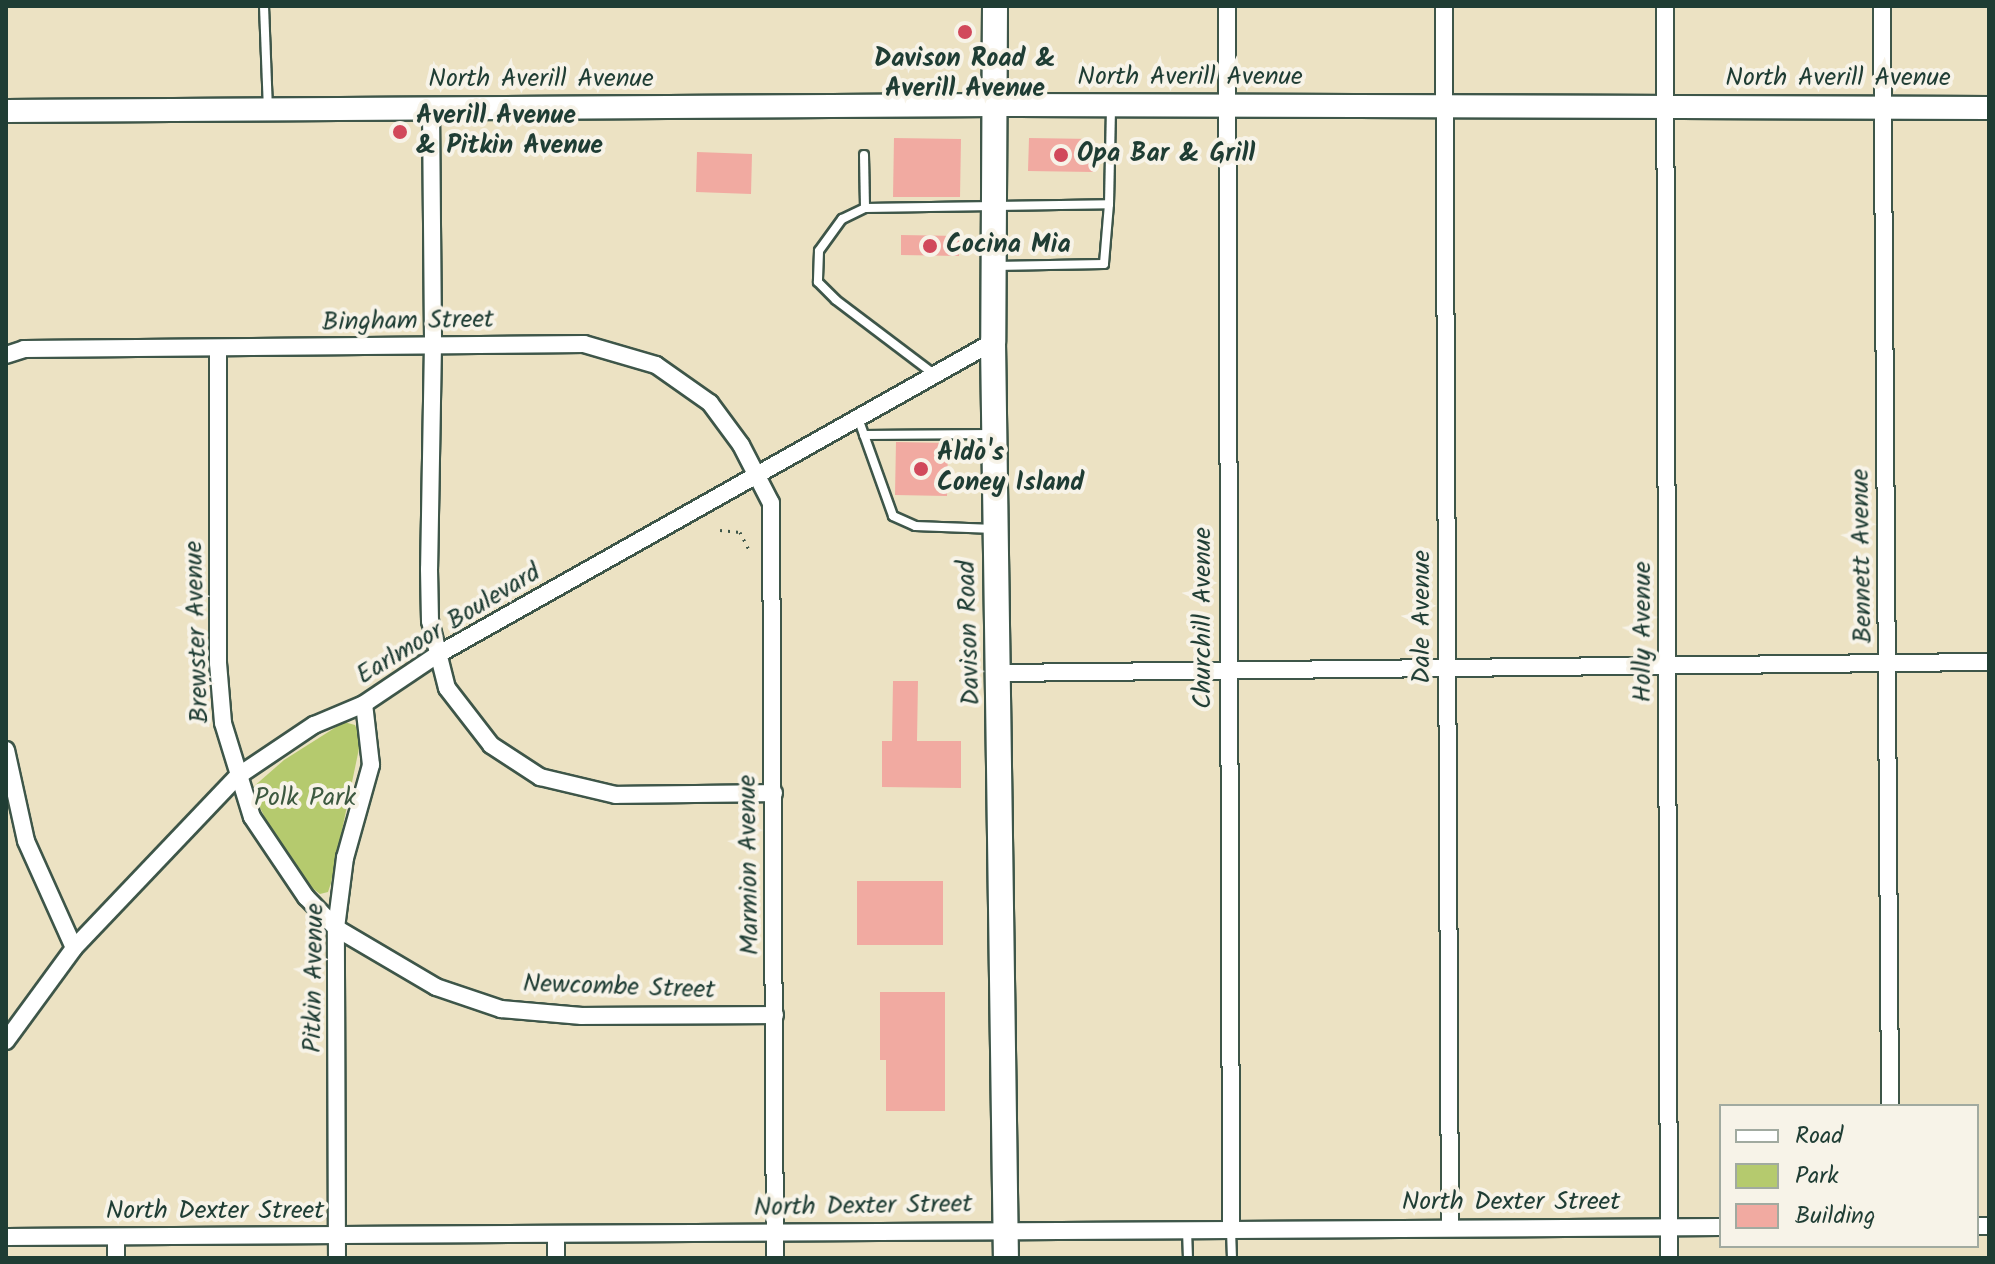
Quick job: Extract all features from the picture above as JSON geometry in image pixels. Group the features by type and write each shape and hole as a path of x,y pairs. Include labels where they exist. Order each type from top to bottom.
{"main road":[{"name":"Davison Road","path":"995,6 993,342 1006,1258"}],"street":[{"name":"Churchill Avenue","path":"1227,6 1231,1230"},
{"name":"Dale Avenue","path":"1444,6 1450,1227"},
{"name":"Holly Avenue","path":"1665,6 1669,1258"},
{"name":"Bennett Avenue","path":"1882,6 1890,1104"},
{"name":"North Averill Avenue","path":"6,111 995,105 1989,108"},
{"path":"431,109 433,344 430,621 447,688 491,745 540,777 616,795 774,793"},
{"name":"Earlmoor Boulevard","path":"6,1041 74,948 238,776 314,725 364,704 437,655 993,342"},
{"name":"Bingham Street","path":"6,355 24,349 218,350 433,344 584,344 656,365 710,403 759,475"},
{"name":"Brewster Avenue","path":"218,350 218,663 223,723 252,817 306,897 336,928"},
{"name":"Marmion Avenue","path":"759,475 771,503 775,1258"},
{"path":"1000,673 1989,662"},
{"name":"Pitkin Avenue","path":"337,1258 336,928 345,858 371,765 364,704"},
{"path":"6,750 26,841 74,948"},
{"name":"Newcombe Street","path":"336,928 436,987 501,1009 582,1016 775,1015"},
{"name":"North Dexter Street","path":"6,1237 1719,1227"},
{"path":"556,1234 556,1258"},
{"path":"116,1237 116,1258"}],"lane":[{"path":"264,6 268,110"},
{"path":"993,266 1104,264 1111,106"},
{"path":"864,155 865,208"},
{"path":"936,375 836,300 818,282 819,251 842,219 865,208 1109,204"},
{"path":"858,418 893,516 915,526 995,529"},
{"path":"864,435 994,434"},
{"path":"1187,1229 1188,1258"},
{"path":"1231,1230 1232,1258"}],"path":[{"path":"720,530 740,532 749,550"}],"green space":[{"name":"Polk Park","path":"344,722 355,725 361,739 331,883 328,892 320,894 312,888 271,830 251,789 284,760"}],"building":[{"path":"894,138 961,139 960,197 893,197"},
{"name":"Opa Bar & Grill","path":"1029,138 1093,139 1093,172 1028,171"},
{"path":"697,152 752,154 751,194 696,192"},
{"name":"Cocina Mia","path":"901,235 959,236 959,256 901,255"},
{"name":"Aldo's Coney Island","path":"896,442 948,443 947,496 895,495"},
{"path":"893,681 918,681 917,741 961,741 961,788 882,787 882,741 892,741"},
{"path":"857,881 943,881 943,945 857,945"},
{"path":"880,992 945,992 945,1111 886,1111 886,1060 880,1060"}],"place":[{"name":"Davison Road & Averill Avenue","path":"965,32"},
{"name":"Averill Avenue & Pitkin Avenue","path":"400,132"},
{"name":"Opa Bar & Grill","path":"1061,155"},
{"name":"Cocina Mia","path":"930,246"},
{"name":"Aldo's Coney Island","path":"921,469"}]}
